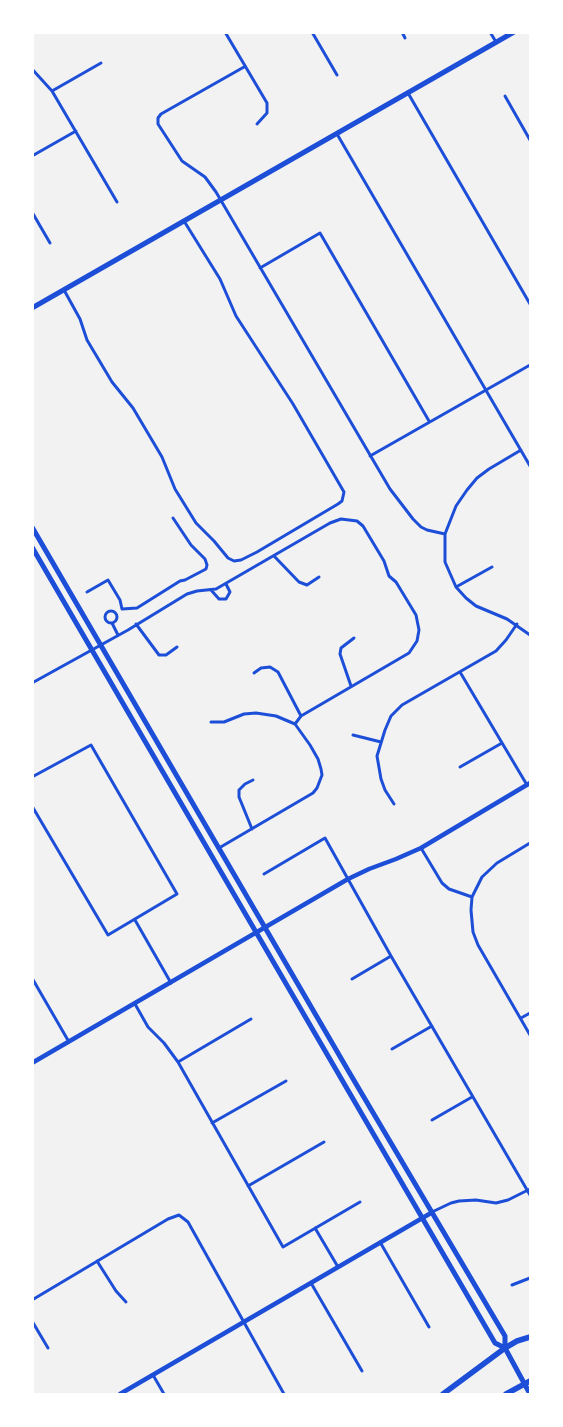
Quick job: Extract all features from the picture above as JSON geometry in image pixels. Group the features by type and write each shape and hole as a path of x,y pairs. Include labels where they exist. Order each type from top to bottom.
{"highway":[{"path":"443,1394 505,1348 517,1341 530,1337"},
{"path":"506,1394 530,1381"}],"main road":[{"path":"32,308 514,32"},
{"path":"32,527 431,1213 505,1336 505,1348 530,1394"},
{"path":"32,547 495,1343 505,1348"},
{"path":"32,1063 171,984 348,879 369,869 396,860 420,848 529,784"},
{"path":"120,1394 431,1213"}],"street":[{"path":"225,32 267,103 267,112 256,124"},
{"path":"312,32 336,74"},
{"path":"402,32 405,38"},
{"path":"490,32 496,42"},
{"path":"52,90 101,63"},
{"path":"244,67 166,111 158,118 158,124 182,161 205,178 221,200 390,489 413,518 427,530 445,534"},
{"path":"33,72 52,90 117,202"},
{"path":"408,93 530,304"},
{"path":"505,96 530,140"},
{"path":"32,156 76,131"},
{"path":"337,134 530,466"},
{"path":"32,212 50,243"},
{"path":"64,290 80,318 91,347 112,382 134,408 162,457 175,489 190,514 228,558 234,561 241,560 257,552 338,504 342,501 344,492 293,404 236,316 220,279 184,222"},
{"path":"260,268 320,233 429,421"},
{"path":"370,456 530,365"},
{"path":"521,450 477,478 456,506 445,534 445,562 456,587 466,598 476,606 517,624 530,635"},
{"path":"116,614 122,609 137,608 180,581 206,569 205,559 191,545 172,518"},
{"path":"32,683 186,594 216,589 330,523 341,519 356,521 363,526 380,554 389,576 396,582 416,616 419,634 414,648 409,653 301,716 296,724"},
{"path":"274,556 299,582 307,585 319,577"},
{"path":"456,587 492,567"},
{"path":"87,592 108,580 120,600 122,609"},
{"path":"211,590 219,599 226,599 230,592 226,584"},
{"path":"116,614 112,611 106,614 106,620 112,623 118,635"},
{"path":"112,623 116,620 116,614"},
{"path":"136,624 159,655 166,655 177,647"},
{"path":"394,804 385,790 378,768 381,742 391,716 402,705 496,651 517,624"},
{"path":"352,686 340,654 341,648 354,638"},
{"path":"254,673 261,668 270,668 278,672 301,716"},
{"path":"460,672 529,784"},
{"path":"211,722 224,722 244,714 256,713 276,716 296,724 318,759 322,775 313,793 219,848"},
{"path":"353,735 381,742"},
{"path":"460,767 502,743"},
{"path":"32,777 91,744 177,894 108,935 32,806"},
{"path":"252,829 239,797 239,790 253,780"},
{"path":"264,874 325,838 472,1097 529,1190 530,1195"},
{"path":"530,843 497,863 482,877 472,897 471,920 478,944 530,1035"},
{"path":"420,848 442,883 449,889 472,897"},
{"path":"134,920 171,984"},
{"path":"352,979 391,956"},
{"path":"32,978 69,1042"},
{"path":"135,1004 148,1026 178,1062 283,1247 360,1202"},
{"path":"521,1018 530,1013"},
{"path":"178,1062 251,1020"},
{"path":"392,1049 432,1026"},
{"path":"212,1123 286,1081"},
{"path":"432,1120 472,1097"},
{"path":"248,1186 324,1142"},
{"path":"431,1213 459,1201 496,1202 508,1200 529,1190"},
{"path":"32,1300 168,1219 180,1215 188,1222 284,1394"},
{"path":"315,1228 338,1267"},
{"path":"380,1242 429,1327"},
{"path":"97,1261 116,1291 126,1302"},
{"path":"512,1285 530,1278"},
{"path":"311,1283 362,1371"},
{"path":"32,1321 48,1348"},
{"path":"153,1375 164,1394"}]}
